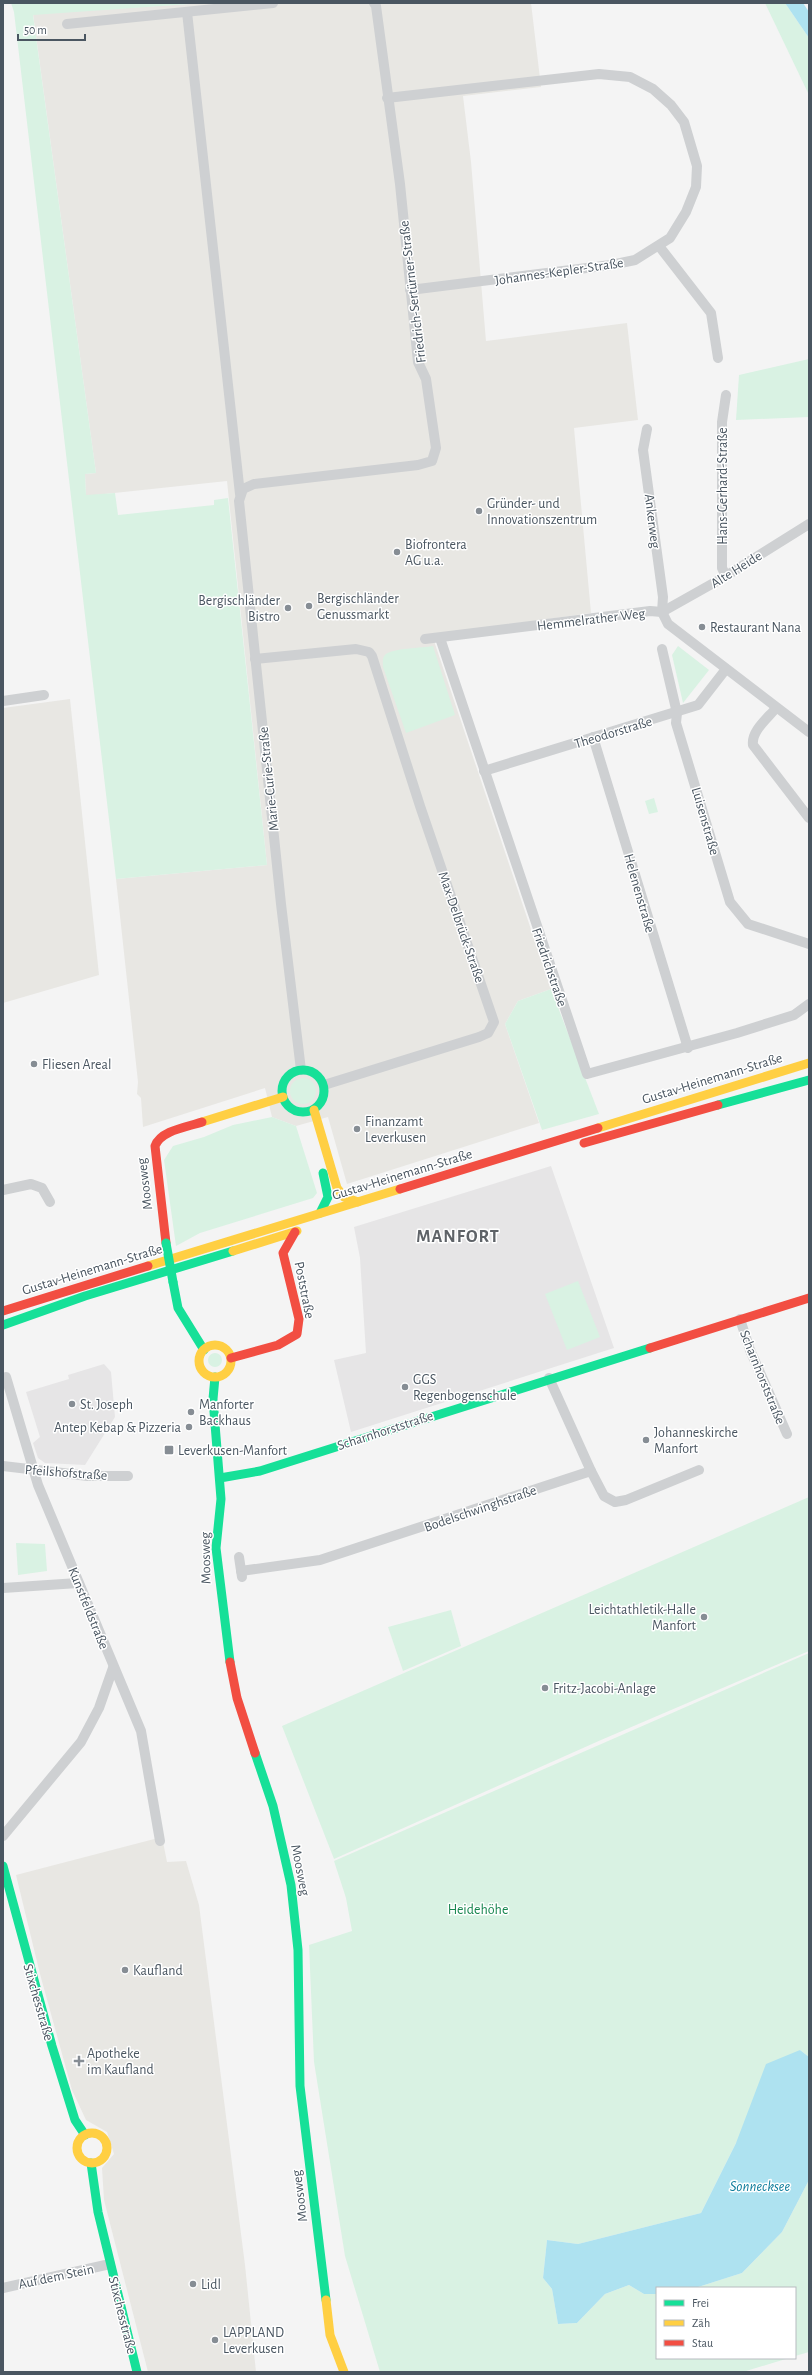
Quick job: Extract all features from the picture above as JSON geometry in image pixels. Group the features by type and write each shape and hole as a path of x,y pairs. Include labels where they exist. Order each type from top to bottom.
{"street":[{"path":"67,24 273,3"},
{"name":"Friedrich-Sertürner-Straße","path":"242,492 254,484 418,465 432,461 436,448 426,379 418,362 400,184 387,98 376,6 374,3"},
{"name":"Marie-Curie-Straße","path":"187,12 242,492 255,659 301,1070"},
{"name":"Johannes-Kepler-Straße","path":"387,98 599,74 630,77 653,89 671,105 684,122 697,166 696,187 686,212 670,238 635,260 611,265 410,290"},
{"path":"659,246 711,313 718,358"},
{"name":"Hans-Gerhard-Straße","path":"726,395 722,435 722,568 726,576"},
{"name":"Ankerweg","path":"647,429 644,450 663,597 662,612"},
{"name":"Alte Heide","path":"662,612 726,576 809,524"},
{"name":"Hemmelrather Weg","path":"425,639 650,611 662,612 668,624 726,670 809,732"},
{"name":"Friedrichstraße","path":"440,638 587,1074 688,1048 794,1015 809,1004"},
{"name":"Max-Delbrück-Straße","path":"255,659 356,649 369,652 372,656 420,806 494,1022 488,1033 479,1037 324,1085"},
{"name":"Luisenstraße","path":"662,649 677,713 676,723 730,902 748,924 809,944"},
{"name":"Theodorstraße","path":"484,771 677,713 698,705 726,670"},
{"path":"3,701 44,695"},
{"path":"776,708 755,733 752,739 753,745 809,818"},
{"name":"Helenenstraße","path":"594,737 688,1048"},
{"name":"Gustav-Heinemann-Straße","path":"3,1311 809,1063"},
{"path":"301,1070 318,1075 324,1085 322,1101 314,1110 303,1112 290,1108 283,1097 283,1085 286,1079 295,1071 301,1070"},
{"name":"Gustav-Heinemann-Straße","path":"574,1146 809,1080"},
{"name":"Moosweg","path":"204,1350 178,1308 166,1243 154,1147 158,1138 168,1133 283,1097"},
{"path":"314,1110 338,1188 344,1197 358,1202"},
{"path":"303,1112 328,1191 328,1201 320,1213"},
{"name":"Gustav-Heinemann-Straße","path":"335,1219 523,1162"},
{"path":"3,1190 31,1184 42,1188 50,1202"},
{"name":"Gustav-Heinemann-Straße","path":"3,1325 85,1296 308,1228"},
{"name":"Poststraße","path":"231,1358 278,1345 297,1334 298,1319 284,1252 295,1232"},
{"name":"Poststraße","path":"261,1242 284,1252"},
{"name":"Scharnhorststraße","path":"220,1478 260,1470 740,1318 809,1298"},
{"name":"Scharnhorststraße","path":"740,1318 750,1350 787,1434"},
{"path":"215,1345 226,1349 231,1358 228,1372 215,1377 209,1376 200,1367 199,1361 204,1350 215,1345"},
{"name":"Kunstfeldstraße","path":"6,1376 33,1471 113,1668 141,1731 160,1841"},
{"name":"Moosweg","path":"215,1377 213,1399 221,1499 216,1548 227,1647 237,1698 274,1812 291,1885 298,1950 300,2086 330,2335 336,2355 344,2372"},
{"path":"549,1378 591,1471 604,1496 615,1502 626,1500 699,1470"},
{"name":"Pfeilshofstraße","path":"3,1466 33,1471 88,1476 128,1476"},
{"name":"Bodelschwinghstraße","path":"239,1557 241,1574 320,1560 591,1471"},
{"path":"3,1588 78,1583"},
{"path":"3,1836 80,1742 99,1708 113,1668"},
{"name":"Stixchesstraße","path":"3,1866 54,2052 75,2120 85,2135"},
{"path":"85,2135 98,2135 106,2145 102,2158 90,2163 82,2159 77,2151 78,2142 85,2135"},
{"name":"Stixchesstraße","path":"90,2163 93,2188 110,2264 137,2372"},
{"name":"Auf dem Stein","path":"3,2288 110,2264"}],"shaded area":[{"path":"204,3 531,3 541,87 463,96 471,162 486,341 627,323 638,420 574,428 591,613 432,635 551,989 518,1001 505,1024 539,1123 347,1184 328,1117 296,1126 272,1117 265,1088 143,1127 141,1098 137,1094 138,1082 116,879 267,865 227,481 86,496 85,474 96,473 33,14"},
{"path":"70,699 99,975 3,1003 3,708"},
{"path":"551,1166 614,1348 351,1432 334,1360 366,1353 360,1258 354,1227"},
{"name":"St. Joseph","path":"104,1364 111,1372 115,1417 85,1465 45,1463 38,1458 33,1443 40,1437 26,1392 69,1379 68,1375"},
{"path":"162,1837 167,1862 186,1861 199,1905 245,2265 256,2372 148,2372 104,2200 102,2168 114,2154 107,2132 86,2120 72,2090 40,1974 16,1875"}],"green space":[{"path":"11,3 204,3 33,15 96,473 85,474 86,495 115,493 118,515 214,505 214,500 228,498 267,865 116,879 14,12"},
{"path":"765,3 785,3 809,38 809,95"},
{"path":"809,359 809,417 736,420 739,375"},
{"path":"433,646 455,715 406,733 383,667 383,658 388,653 394,651"},
{"path":"678,646 709,670 683,703 672,655"},
{"path":"654,798 658,812 649,814 645,801"},
{"path":"551,989 599,1114 542,1130 505,1024 518,1001"},
{"path":"303,1078 312,1082 316,1091 312,1100 303,1104 294,1100 290,1091 294,1082"},
{"path":"272,1117 296,1126 317,1193 313,1198 200,1233 176,1246 164,1160 173,1146 204,1137 233,1125"},
{"path":"578,1281 600,1337 567,1350 545,1294"},
{"path":"212,1353 218,1353 222,1357 222,1363 218,1367 212,1367 208,1363 208,1357"},
{"name":"Fritz-Jacobi-Anlage","path":"809,1497 809,1651 601,1740 334,1859 282,1726"},
{"path":"16,1543 45,1544 47,1571 18,1575"},
{"path":"451,1610 461,1646 403,1671 388,1627"},
{"name":"Heidehöhe","path":"809,1653 809,2057 800,2050 736,2143 701,2213 578,2244 547,2240 543,2278 552,2289 558,2324 577,2323 605,2294 629,2285 644,2294 656,2294 656,2359 786,2359 743,2372 380,2372 345,2256 314,2062 309,1945 352,1931 346,1898 334,1861"},
{"path":"809,2180 809,2352 796,2356 796,2287 698,2287 742,2273 782,2232"}],"water":[{"path":"785,3 803,3 809,12 809,38"},
{"name":"Sonnecksee","path":"800,2050 809,2057 809,2180 782,2232 742,2273 698,2287 656,2287 656,2294 644,2294 629,2285 605,2294 577,2323 558,2324 552,2289 543,2278 547,2240 578,2244 701,2213 736,2143 766,2064"}],"traffic: fast":[{"path":"299,1070 307,1070 315,1073 321,1079 324,1091 321,1103 315,1109 307,1112 299,1112 291,1109 285,1103 282,1095 282,1087 285,1079 291,1073 299,1070"},
{"path":"718,1105 809,1080"},
{"path":"320,1213 328,1197 323,1173"},
{"path":"166,1243 173,1282"},
{"path":"3,1325 85,1296 233,1251"},
{"path":"173,1282 178,1308 204,1350"},
{"path":"220,1478 260,1471 650,1348"},
{"path":"215,1377 213,1399 221,1499 216,1548 230,1662"},
{"path":"255,1753 273,1806 291,1885 298,1950 300,2086 326,2300"},
{"path":"3,1866 52,2046 75,2120 85,2135"},
{"path":"91,2163 98,2212 137,2372"}],"traffic: slow":[{"path":"598,1128 809,1063"},
{"path":"202,1122 283,1097"},
{"path":"314,1110 337,1188 344,1197 358,1202"},
{"path":"148,1266 400,1189"},
{"path":"233,1251 297,1231"},
{"path":"212,1345 218,1345 228,1352 231,1361 230,1367 224,1374 218,1377 212,1377 202,1370 199,1364 199,1358 206,1348 212,1345"},
{"path":"92,2133 102,2138 107,2148 102,2158 92,2163 82,2158 77,2148 82,2138 92,2133"},
{"path":"326,2300 330,2335 344,2372"}],"traffic: jam":[{"path":"584,1143 718,1105"},
{"path":"166,1243 155,1146 163,1136 176,1130 202,1122"},
{"path":"400,1189 598,1128"},
{"path":"231,1358 278,1345 297,1334 299,1319 283,1253 295,1232"},
{"path":"3,1311 148,1266"},
{"path":"650,1348 809,1298"},
{"path":"230,1662 237,1698 255,1753"}],"place":[{"name":"Gründer- und Innovationszentrum","path":"479,511"},
{"name":"Biofrontera AG u.a.","path":"397,552"},
{"name":"Bergischländer Genussmarkt","path":"309,606"},
{"name":"Bergischländer Bistro","path":"288,608"},
{"name":"Restaurant Nana","path":"702,627"},
{"name":"Fliesen Areal","path":"34,1064"},
{"name":"Finanzamt Leverkusen","path":"357,1129"},
{"name":"GGS Regenbogenschule","path":"405,1387"},
{"name":"St. Joseph","path":"72,1404"},
{"name":"Manforter Backhaus","path":"191,1412"},
{"name":"Antep Kebap & Pizzeria","path":"189,1427"},
{"name":"Johanneskirche Manfort","path":"646,1440"},
{"name":"Leverkusen-Manfort","path":"169,1450"},
{"name":"Leichtathletik-Halle Manfort","path":"704,1617"},
{"name":"Fritz-Jacobi-Anlage","path":"545,1688"},
{"name":"Kaufland","path":"125,1970"},
{"name":"Apotheke im Kaufland","path":"79,2061"},
{"name":"Lidl","path":"193,2284"},
{"name":"LAPPLAND Leverkusen","path":"215,2340"}],"district":[{"name":"MANFORT","path":"458,1236"}]}
